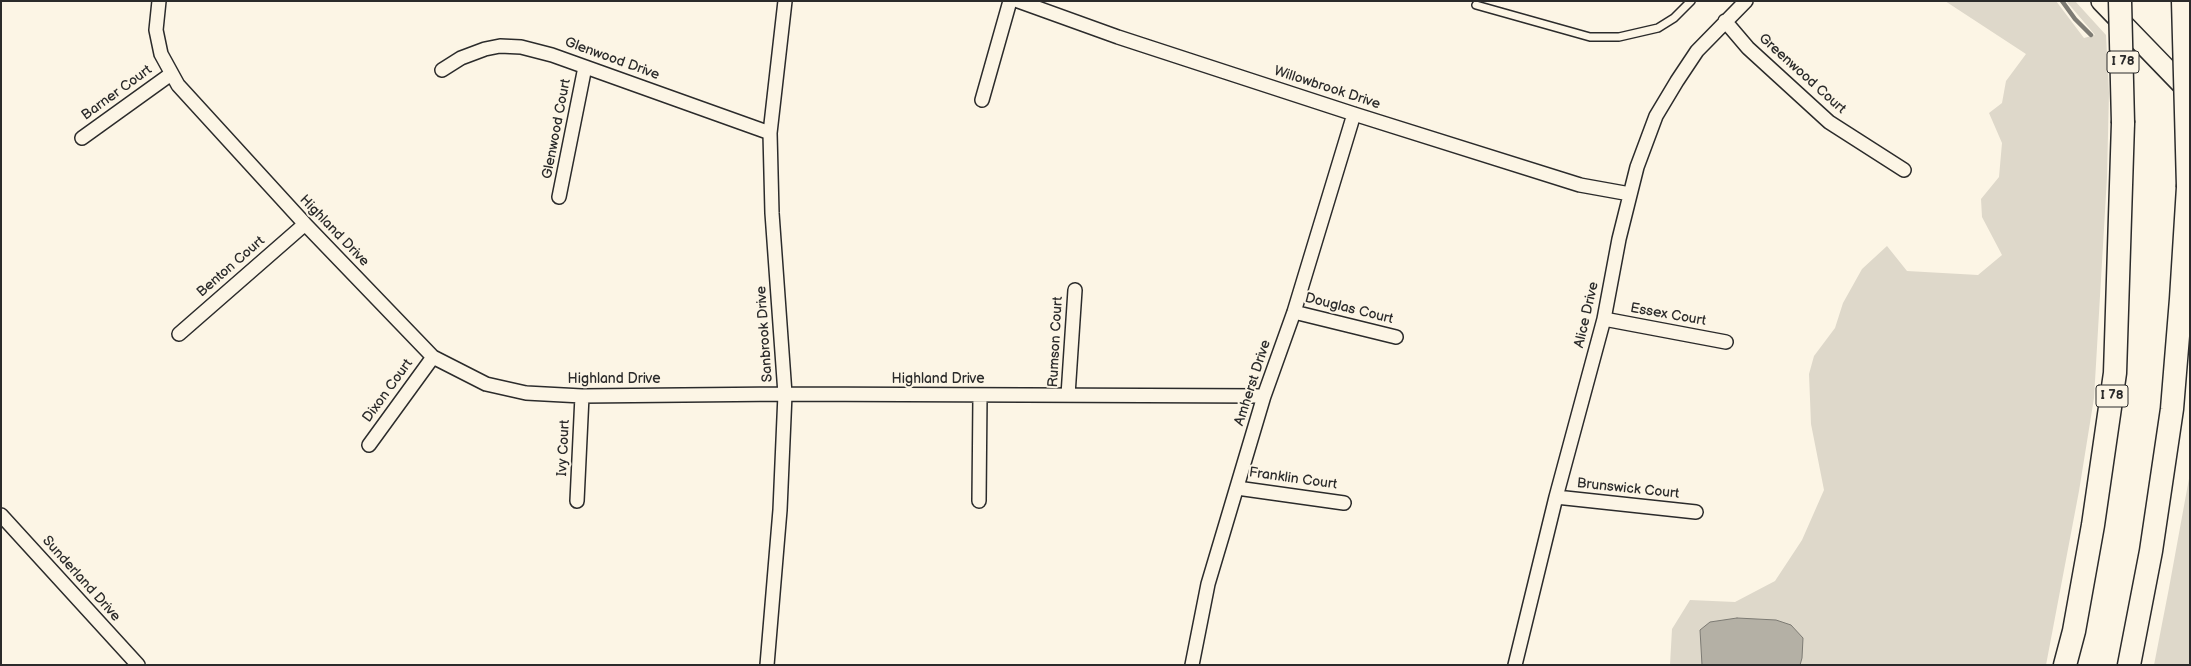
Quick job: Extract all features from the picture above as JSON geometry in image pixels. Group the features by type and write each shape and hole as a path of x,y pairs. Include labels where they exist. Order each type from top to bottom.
{"highway":[{"name":"I 78","path":"2065,665 2074,631 2093,525 2115,373 2123,123 2120,1"},
{"path":"2129,665 2151,551 2172,409 2181,299 2188,187 2183,1"}],"street":[{"name":"Highland Drive","path":"160,1 156,30 161,54 178,85 304,224 433,357 486,384 526,392 582,396 785,394 1264,396"},
{"name":"Sanbrook Drive","path":"767,665 780,510 785,394 772,213 770,133 785,1"},
{"path":"982,100 1010,1"},
{"name":"Willowbrook Drive","path":"1018,1 1118,37 1354,114 1580,185 1630,194"},
{"name":"Alice Drive","path":"1515,665 1556,497 1604,319 1637,167 1656,116 1697,51 1746,1"},
{"path":"2101,1 2190,93"},
{"name":"Greenwood Court","path":"1725,21 1748,48 1829,122 1904,170"},
{"name":"Glenwood Drive","path":"442,70 461,58 485,49 500,46 521,46 585,67 770,133"},
{"name":"Glenwood Court","path":"559,197 585,67"},
{"name":"Barner Court","path":"82,138 171,74"},
{"name":"Amherst Drive","path":"1192,665 1208,584 1264,396 1294,312 1354,114"},
{"name":"Benton Court","path":"179,334 304,224"},
{"name":"Rumson Court","path":"1068,395 1074,290"},
{"name":"Douglas Court","path":"1294,312 1396,337"},
{"name":"Essex Court","path":"1604,319 1726,342"},
{"name":"Dixon Court","path":"369,445 433,357"},
{"name":"Ivy Court","path":"578,501 582,396"},
{"path":"979,501 980,396"},
{"name":"Franklin Court","path":"1237,488 1344,503"},
{"name":"Brunswick Court","path":"1556,497 1696,512"},
{"name":"Sunderland Drive","path":"1,515 138,665"}],"lane":[{"path":"1476,5 1590,37 1619,37 1658,28 1674,18 1691,1"}],"shaded area":[{"path":"1945,1 2056,1 2084,38 2095,35 2066,1 2075,1 2106,35 2109,93 2107,177 2094,398 2079,491 2046,665 1670,665 1672,629 1690,600 1735,602 1775,581 1802,540 1824,490 1811,424 1809,374 1814,356 1835,328 1843,303 1862,269 1887,246 1907,271 1978,275 2002,255 1982,217 1981,199 1999,177 2002,143 1989,113 2002,103 2006,81 2026,54"},
{"path":"2190,473 2190,665 2154,665 2169,588"},
{"path":"1737,618 1776,620 1791,625 1803,638 1802,658 1800,665 1702,665 1700,630 1710,622"}],"waterway":[{"path":"2062,1 2075,19 2091,35"}]}
